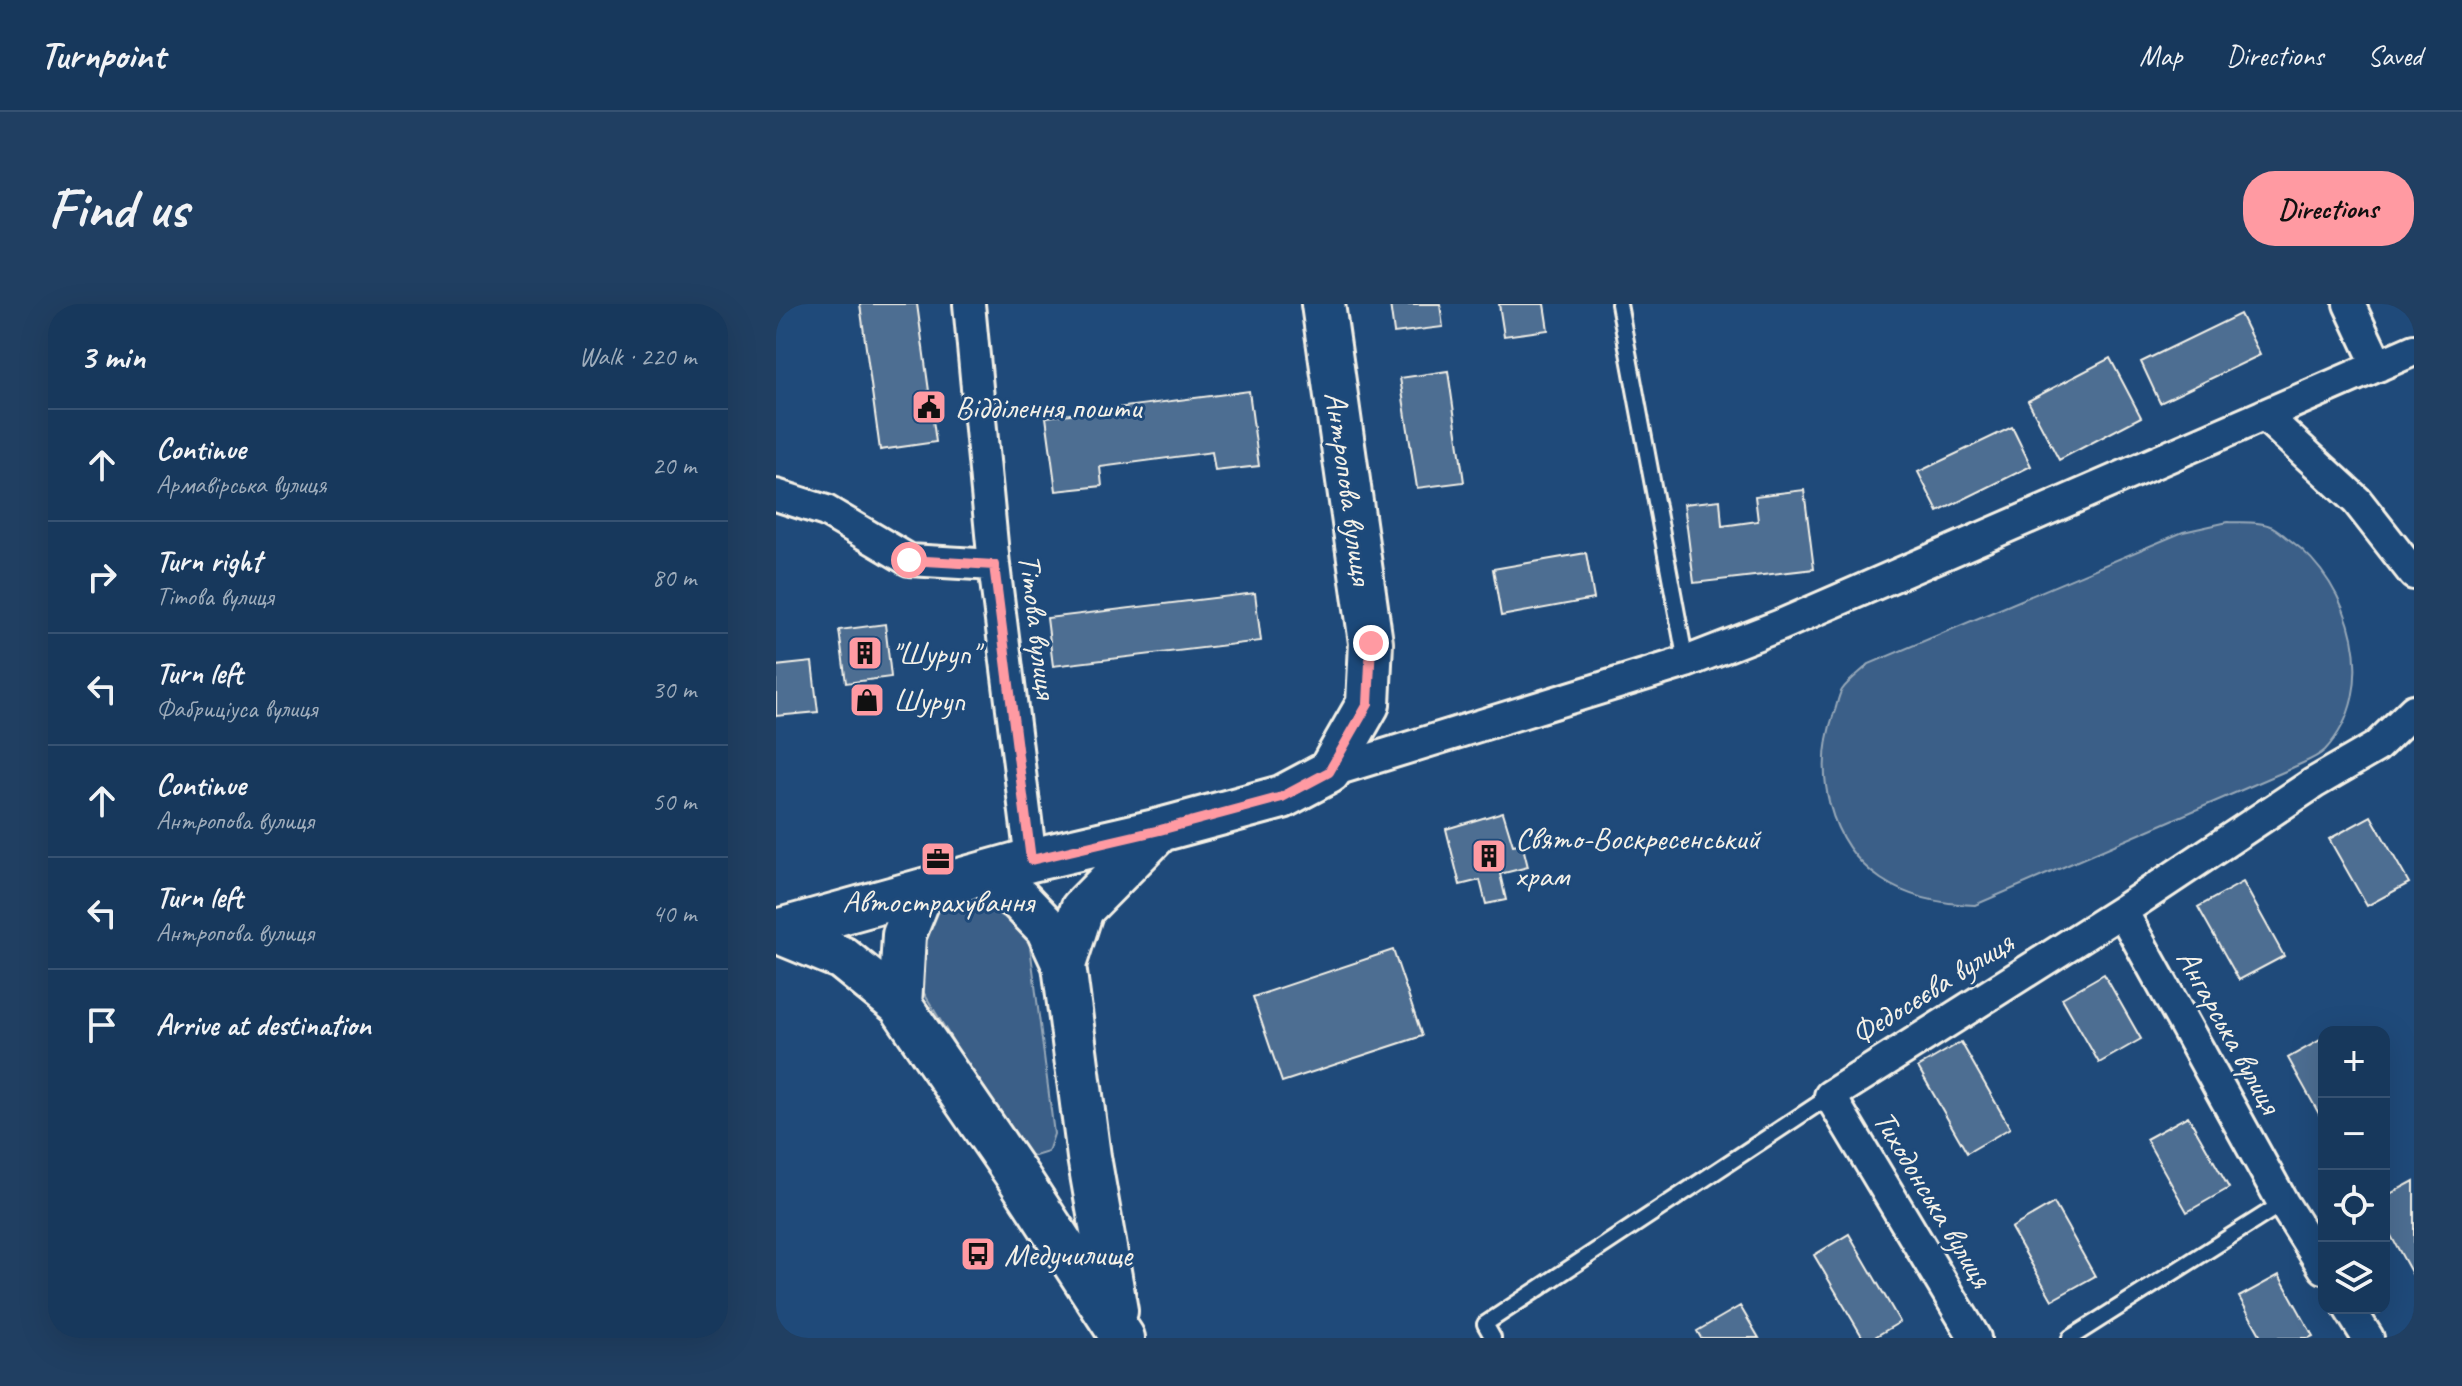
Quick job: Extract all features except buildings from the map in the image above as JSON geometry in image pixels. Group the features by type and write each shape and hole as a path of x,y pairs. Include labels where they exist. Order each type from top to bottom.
{"main road":[{"name":"Антропова вулиця","path":"1323,304 1371,643 1368,704 1329,772"},
{"path":"776,931 1031,860 1282,797 1329,772"},
{"path":"1064,965 1082,909 1160,830"},
{"path":"982,875 1019,899 1047,928 1064,965 1089,1157 1121,1333"},
{"path":"900,1005 904,935 922,891"},
{"path":"776,931 842,958 900,1005 1121,1333"},
{"path":"1020,1180 1042,1186 1079,1170 1089,1157"}],"street":[{"name":"Тітова вулиця","path":"969,304 994,565 1031,860"},
{"path":"2349,304 2378,366"},
{"path":"1329,772 1686,662 1781,625 2414,350"},
{"path":"2264,415 2357,501 2414,574"},
{"path":"776,495 826,511 909,560 994,565"},
{"name":"Федосєєва вулиця","path":"1830,1096 2122,911 2314,783 2376,747 2414,710"},
{"name":"Ангарська вулиця","path":"2122,911 2283,1203 2318,1258"},
{"name":"Тиходонська вулиця","path":"1830,1096 1975,1338"},
{"path":"2353,1314 2368,1338"}],"lane":[{"path":"1619,304 1686,662"},
{"name":"Федосєєва вулиця","path":"1493,1338 1485,1324 1830,1096"},
{"path":"2070,1338 2283,1203"}],"shaded area":[{"path":"2228,522 2260,523 2278,530 2312,559 2330,583 2343,610 2352,639 2355,668 2352,698 2342,725 2325,750 2288,770 1975,905 1914,895 1892,886 1863,864 1837,826 1826,782 1828,736 1839,695 1851,680 1869,664 2183,532"},
{"path":"981,895 998,899 1029,938 1054,1134 1048,1152 1035,1156 1021,1154 913,975 926,912 950,897"}],"place":[{"name":"Відділення пошти","path":"929,407"},
{"name":"\"Шуруп\"","path":"865,653"},
{"name":"Шуруп","path":"867,700"},
{"name":"Свято-Воскресенський храм","path":"1489,856"},
{"name":"Автострахування","path":"938,859"},
{"name":"Медучилище","path":"978,1254"}],"route":[{"path":"909,560 994,565 1031,860 1282,797 1329,772 1368,704 1371,643"}]}
